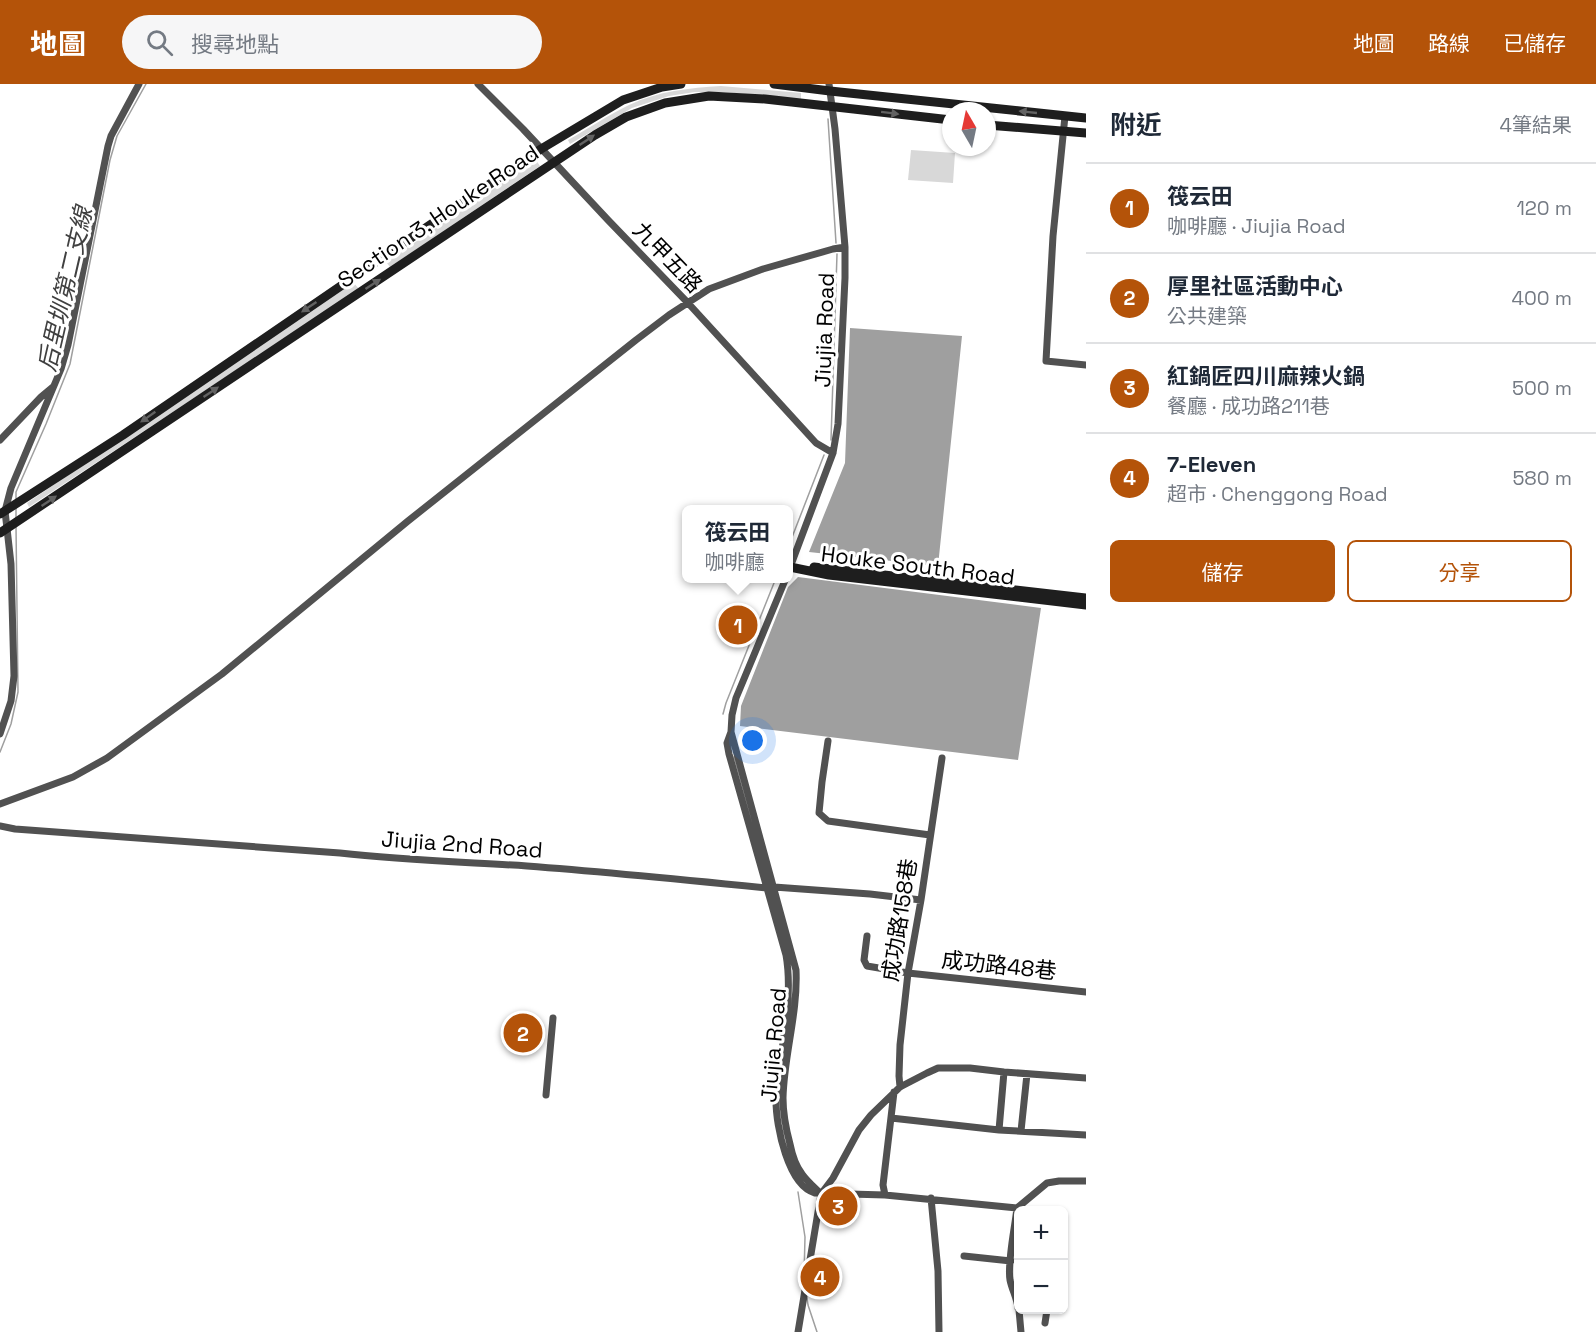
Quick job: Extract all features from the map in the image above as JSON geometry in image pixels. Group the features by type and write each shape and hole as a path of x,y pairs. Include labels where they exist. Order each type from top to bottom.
{"street":[{"path":"0,734 11,701 14,676 11,564 2,512 61,369 68,345 108,146 139,84"},
{"name":"九甲五路","path":"478,84 688,303 816,443 833,453"},
{"name":"Section 3, Houke Road","path":"2,512 123,435 541,149 623,100 662,87 681,84"},
{"path":"774,84 829,88 1086,117"},
{"name":"Jiujia Road","path":"793,561 833,453 838,424 845,247 829,88"},
{"name":"Section 3, Houke Road","path":"4,531 595,135 626,117 665,103 709,96 765,99 942,119"},
{"path":"1065,116 1053,236 1046,361 1086,365"},
{"path":"996,126 1086,133"},
{"path":"0,804 73,777 107,759 222,674 408,521 636,340 709,289 763,269 845,247"},
{"path":"0,440 41,397 54,387"},
{"name":"Houke South Road","path":"793,569 1051,598 1086,605"},
{"name":"Jiujia Road","path":"784,583 736,698 731,732 771,887 796,970 797,985 783,1098 785,1120 794,1158 802,1174 821,1194"},
{"name":"Houke South Road","path":"1051,598 1086,598"},
{"path":"828,741 819,813 828,821 930,835"},
{"name":"成功路158巷","path":"885,1195 883,1185 891,1118 899,1076 908,973 942,758"},
{"name":"Jiujia 2nd Road","path":"0,826 392,859 586,870 921,900"},
{"name":"成功路48巷","path":"867,936 864,960 867,966 908,973 1086,992"},
{"path":"546,1095 553,1018"},
{"path":"798,1332 821,1194 833,1178 860,1130 871,1115 897,1090 938,1068 970,1068 1086,1078"},
{"path":"999,1130 1004,1072"},
{"path":"1021,1131 1027,1074"},
{"path":"891,1118 999,1130 1086,1135"},
{"path":"1019,1206 1047,1183 1059,1180 1086,1181"},
{"path":"821,1194 931,1198 1014,1208"},
{"path":"931,1198 938,1271 939,1332"},
{"path":"1014,1234 1010,1280 1014,1293"},
{"path":"964,1256 1011,1261"},
{"path":"1019,1314 1021,1332"},
{"path":"1045,1323 1046,1314"}],"shaded area":[{"path":"721,86 801,93 801,99 724,92 695,92 669,96 632,108 570,144 568,140 613,113 651,96"},
{"path":"911,150 942,152 942,156 955,156 953,183 908,180"},
{"path":"536,160 540,166 390,267 386,262"},
{"path":"353,282 359,289 29,507 27,503"},
{"path":"850,328 962,336 938,566 809,552 845,463"},
{"path":"798,577 1041,608 1018,760 740,726 741,706 788,587"}],"waterway":[{"name":"后里圳第二支線","path":"16,501 16,492 70,364 110,160 117,136 146,84"},
{"path":"828,119 836,243"},
{"path":"831,440 837,254"},
{"path":"793,535 824,455"},
{"name":"后里圳第二支線","path":"16,508 16,519"},
{"name":"后里圳第二支線","path":"0,752 11,724 18,692 16,526"},
{"path":"723,714 774,583"},
{"path":"734,757 755,833"},
{"path":"791,1009 792,998"},
{"path":"798,1192 805,1237 804,1276"},
{"path":"807,1298 817,1332"}],"place":[{"name":"筏云田","path":"738,625"},
{"name":"厚里社區活動中心","path":"523,1033"},
{"name":"紅鍋匠四川麻辣火鍋","path":"838,1206"},
{"name":"7-Eleven","path":"820,1277"}]}
